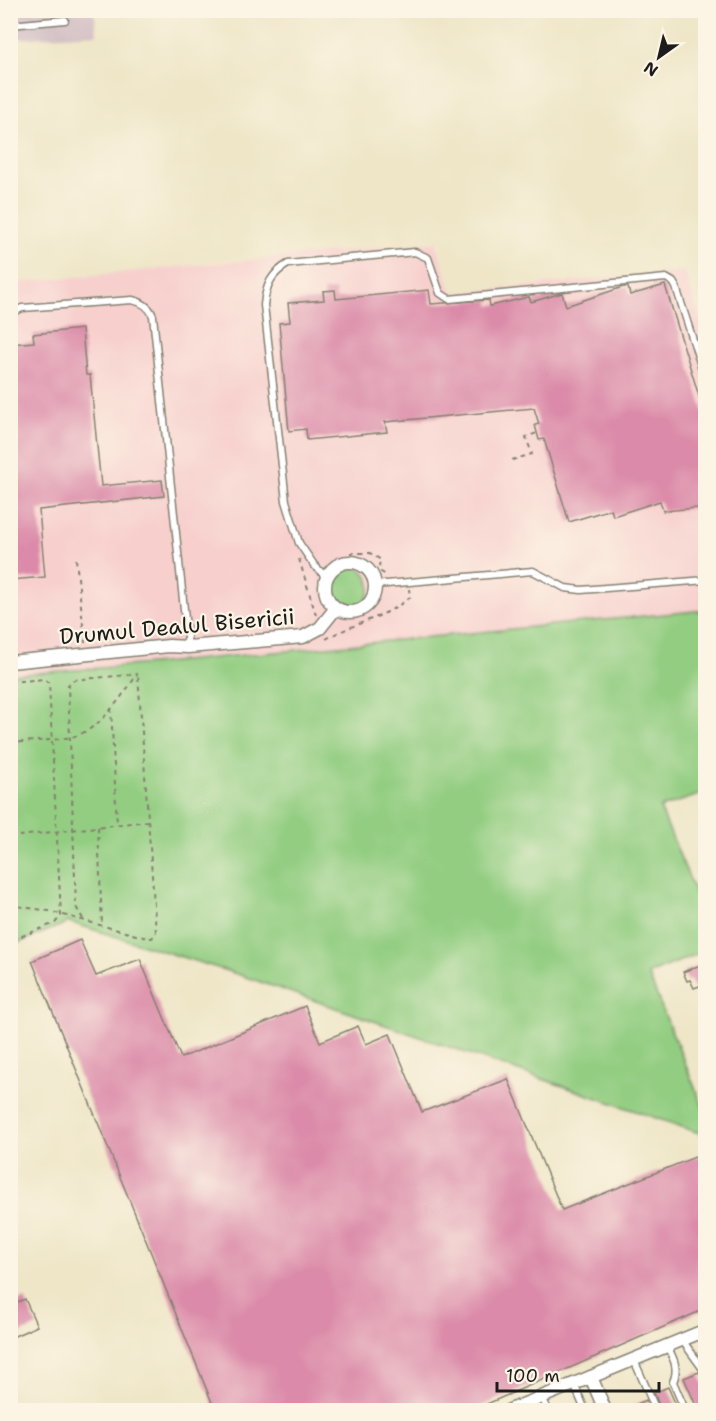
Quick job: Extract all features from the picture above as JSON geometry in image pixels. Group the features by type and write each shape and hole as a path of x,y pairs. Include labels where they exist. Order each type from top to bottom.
{"street":[{"path":"343,563 355,563 370,572 375,585 372,598 363,609 349,612 336,608 326,598 324,584 326,577 336,566 343,563"},
{"name":"Drumul Dealul Bisericii","path":"10,662 169,646 188,647 303,637 320,628 336,608"},
{"path":"510,1410 705,1330"},
{"path":"591,1377 605,1410"}],"lane":[{"path":"10,25 65,20"},
{"path":"326,577 305,554 296,538 286,501 264,305 267,285 272,276 288,264 415,252 428,258 440,294 449,299 666,278 674,282 676,287 705,381"},
{"path":"10,314 22,308 132,300 138,301 150,310 153,316 160,374 188,647"},
{"path":"375,585 533,571 565,588 580,590 705,580"},
{"path":"682,1340 705,1373"},
{"path":"668,1346 677,1373 673,1382 685,1410"},
{"path":"634,1360 656,1410"},
{"path":"574,1384 585,1410"},
{"path":"542,1397 548,1410"}],"path":[{"path":"512,460 532,454 526,436 537,433"},
{"path":"350,553 370,553 381,560 379,565 381,572 390,577"},
{"path":"305,554 298,559 323,640 346,627 357,626 402,603 410,597 408,582"},
{"path":"76,559 85,643"},
{"path":"10,743 70,738 91,728 111,708 138,674"},
{"path":"83,920 76,907 68,687 71,681 138,674"},
{"path":"10,904 61,914 147,938 156,933 138,674"},
{"path":"10,682 47,680 61,914 58,921 10,941"},
{"path":"111,708 117,824"},
{"path":"10,837 148,821"},
{"path":"98,827 102,925"}],"shaded area":[{"path":"11,11 94,11 97,34 11,39"},
{"path":"436,242 452,293 684,271 705,334 705,610 152,664 11,675 11,283"}],"green space":[{"path":"349,566 357,567 364,572 369,579 369,595 364,602 357,607 349,608 341,607 334,602 329,595 328,587 329,579 334,572 341,567"},
{"path":"705,610 705,793 660,808 705,916 705,951 648,974 705,1112 705,1135 237,974 69,922 11,946 11,675 152,664"}],"building":[{"path":"665,285 705,416 705,505 697,508 663,511 660,501 613,516 611,509 569,522 544,439 539,440 535,425 539,424 534,408 385,422 387,432 307,440 306,429 289,431 279,323 290,322 288,303 324,300 323,291 335,290 336,299 429,290 431,304 489,300 490,306 529,297 531,302 562,293 566,306 623,287 628,287 630,295"},
{"path":"82,329 86,375 90,375 101,486 162,480 164,496 39,510 45,577 10,580 10,344 34,342 33,334"},
{"path":"80,940 96,976 140,959 181,1058 305,1006 320,1042 358,1026 366,1044 390,1034 422,1112 508,1079 562,1210 705,1153 705,1309 473,1410 215,1410 32,961"},
{"path":"705,963 705,984 694,988 690,980 687,981 683,972"},
{"path":"25,1299 37,1326 10,1338 10,1305"},
{"path":"699,1372 705,1386 705,1410 698,1410 684,1378"},
{"path":"668,1387 678,1410 661,1410 654,1393"},
{"path":"646,1400 650,1410 624,1410"}]}
